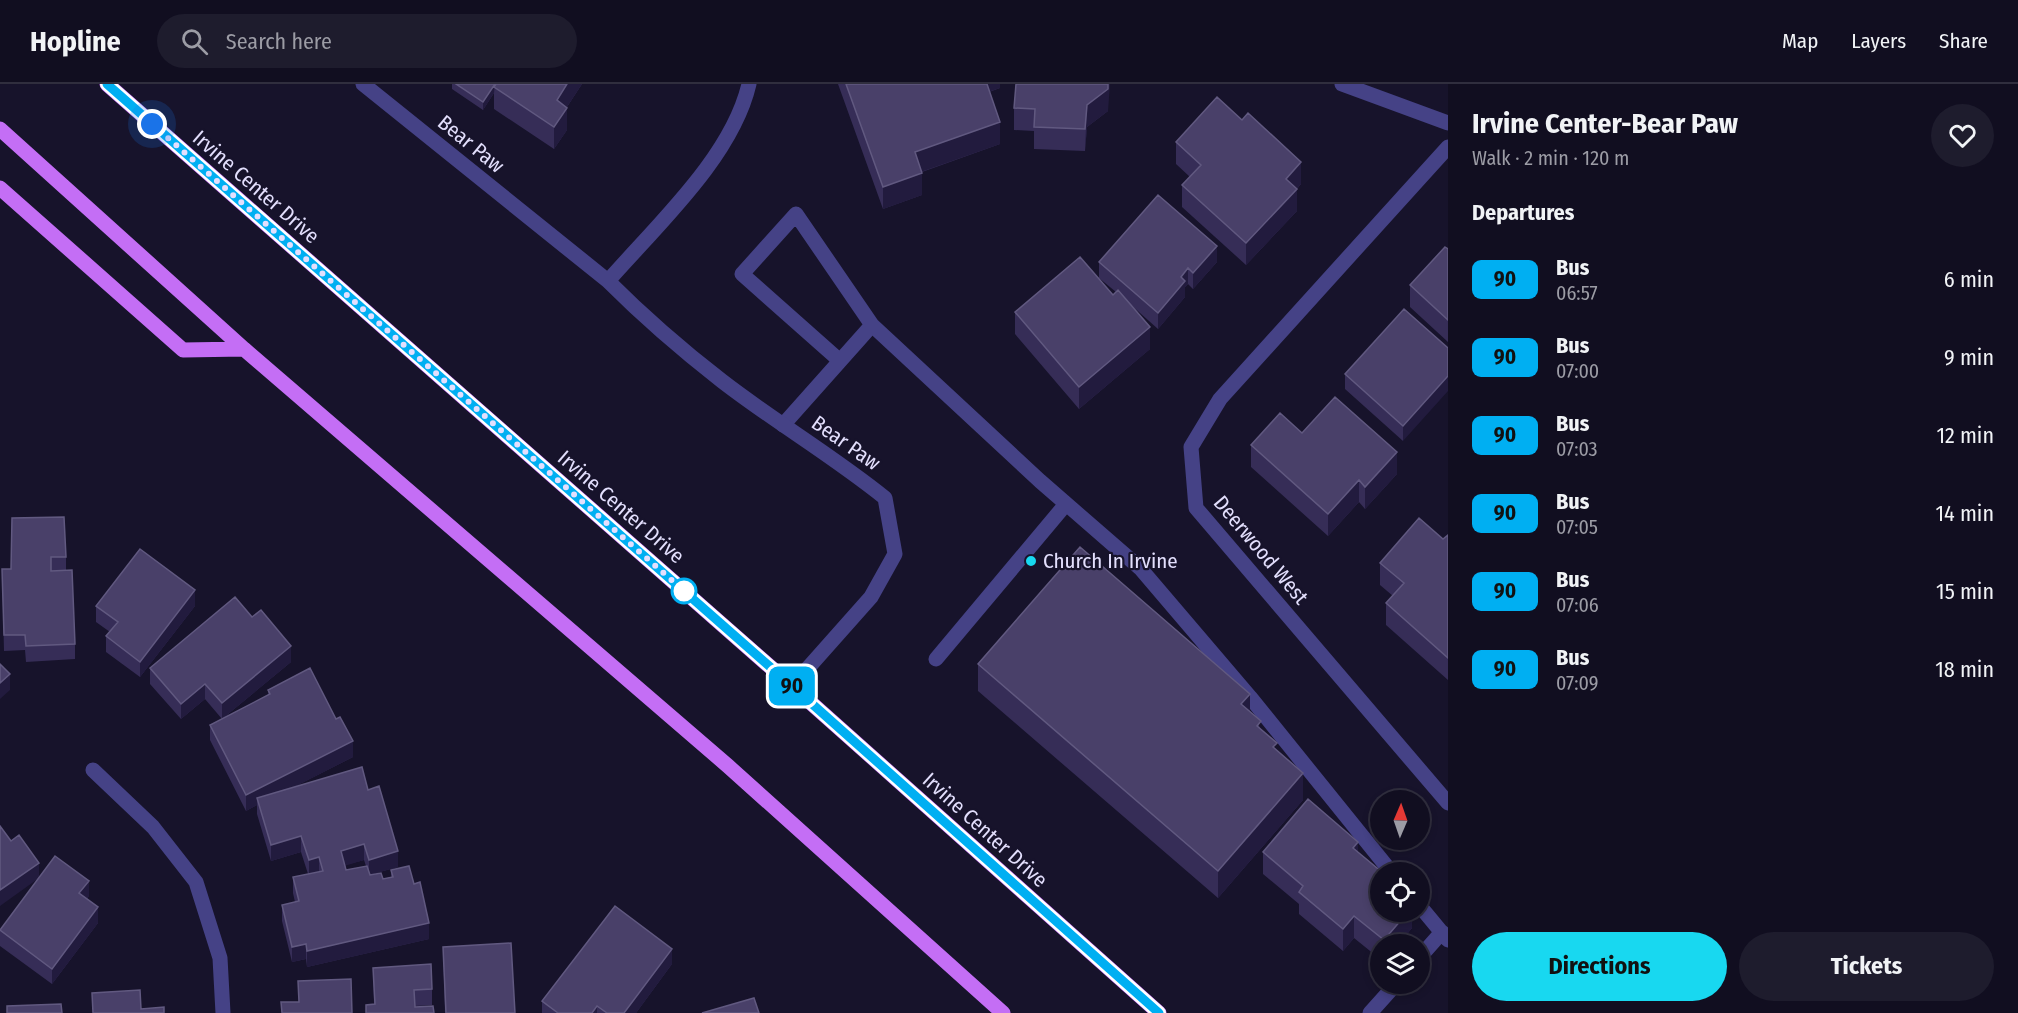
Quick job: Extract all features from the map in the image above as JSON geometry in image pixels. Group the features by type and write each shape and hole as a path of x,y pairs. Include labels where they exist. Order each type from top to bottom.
{"main road":[{"name":"Irvine Center Drive","path":"107,84 792,686 1159,1013"},
{"path":"0,129 244,349 728,766 1003,1013"},
{"path":"0,188 183,350 244,349"}],"street":[{"name":"Bear Paw","path":"363,84 608,281 657,328 721,380 783,425 842,463 885,498 895,554 872,597 792,686"},
{"path":"608,281 711,164 743,110 749,84"},
{"path":"1342,84 1448,123"},
{"name":"Deerwood West","path":"1446,797 1196,508 1191,447 1220,399 1448,147"},
{"path":"839,360 742,274 796,214 872,325 1066,504 1140,568 1250,697 1383,862"},
{"path":"783,425 872,325"},
{"path":"936,659 1066,504"},
{"path":"93,770 153,827 196,882 220,958 223,1013"},
{"path":"1430,918 1445,936 1430,949"},
{"path":"1370,1013 1387,994"}],"building":[{"path":"456,84 495,84 483,102"},
{"path":"496,84 567,84 557,100 567,108 554,127 494,87"},
{"path":"846,84 987,84 1000,122 915,152 922,173 883,187"},
{"path":"1016,84 1108,84 1108,89 1087,105 1085,129 1034,127 1035,109 1014,108"},
{"path":"1217,97 1242,120 1248,113 1301,162 1286,179 1297,189 1246,243 1182,185 1201,165 1176,142"},
{"path":"1158,195 1217,246 1193,273 1188,268 1181,277 1185,281 1158,313 1099,262"},
{"path":"1445,247 1448,249 1448,320 1410,285"},
{"path":"1080,257 1113,295 1118,290 1150,327 1079,387 1015,312"},
{"path":"1404,309 1448,348 1448,376 1403,426 1345,374"},
{"path":"1335,397 1397,452 1365,487 1359,480 1328,514 1251,445 1280,413 1302,433"},
{"path":"64,517 66,557 51,557 51,571 72,570 75,644 26,646 25,635 4,635 2,569 11,569 12,518"},
{"path":"1419,518 1443,539 1448,535 1448,658 1386,603 1404,583 1380,563"},
{"path":"1080,547 1250,694 1241,704 1261,721 1257,726 1277,743 1273,747 1303,773 1218,871 978,664"},
{"path":"140,549 195,590 140,662 106,636 118,622 96,606"},
{"path":"235,597 252,617 261,610 291,646 222,703 205,684 181,704 150,668"},
{"path":"0,664 10,674 0,683"},
{"path":"310,668 336,719 340,717 353,741 246,795 210,725 270,694 268,690"},
{"path":"362,767 368,790 379,786 398,851 369,860 364,844 341,851 346,870 367,866 370,875 381,873 383,879 393,877 391,870 409,866 414,884 420,882 429,923 307,951 306,944 292,947 282,905 299,901 293,877 323,871 319,857 309,860 301,836 271,845 257,798"},
{"path":"1308,799 1358,842 1353,848 1370,862 1370,922 1399,922 1389,934 1376,934 1354,916 1343,929 1299,892 1303,886 1263,852"},
{"path":"0,826 11,841 19,835 39,863 0,890"},
{"path":"55,856 89,881 79,893 98,907 52,969 0,930"},
{"path":"615,906 672,949 624,1013 607,1013 597,1006 592,1013 558,1013 542,1001"},
{"path":"511,943 515,1013 446,1013 443,947"},
{"path":"431,964 432,989 414,990 415,1007 433,1006 434,1013 366,1013 366,1005 375,1004 373,968"},
{"path":"351,979 352,1013 282,1013 281,1002 299,1002 298,981"},
{"path":"140,990 141,1009 164,1007 164,1013 93,1013 92,993"},
{"path":"754,998 759,1013 702,1013"},
{"path":"61,1004 62,1013 7,1013 7,1006"}],"bus line":[{"name":"90","path":"107,84 792,686 1159,1013"}],"place":[{"name":"Church In Irvine","path":"1031,561"}],"route":[{"path":"152,124 684,591"}]}
